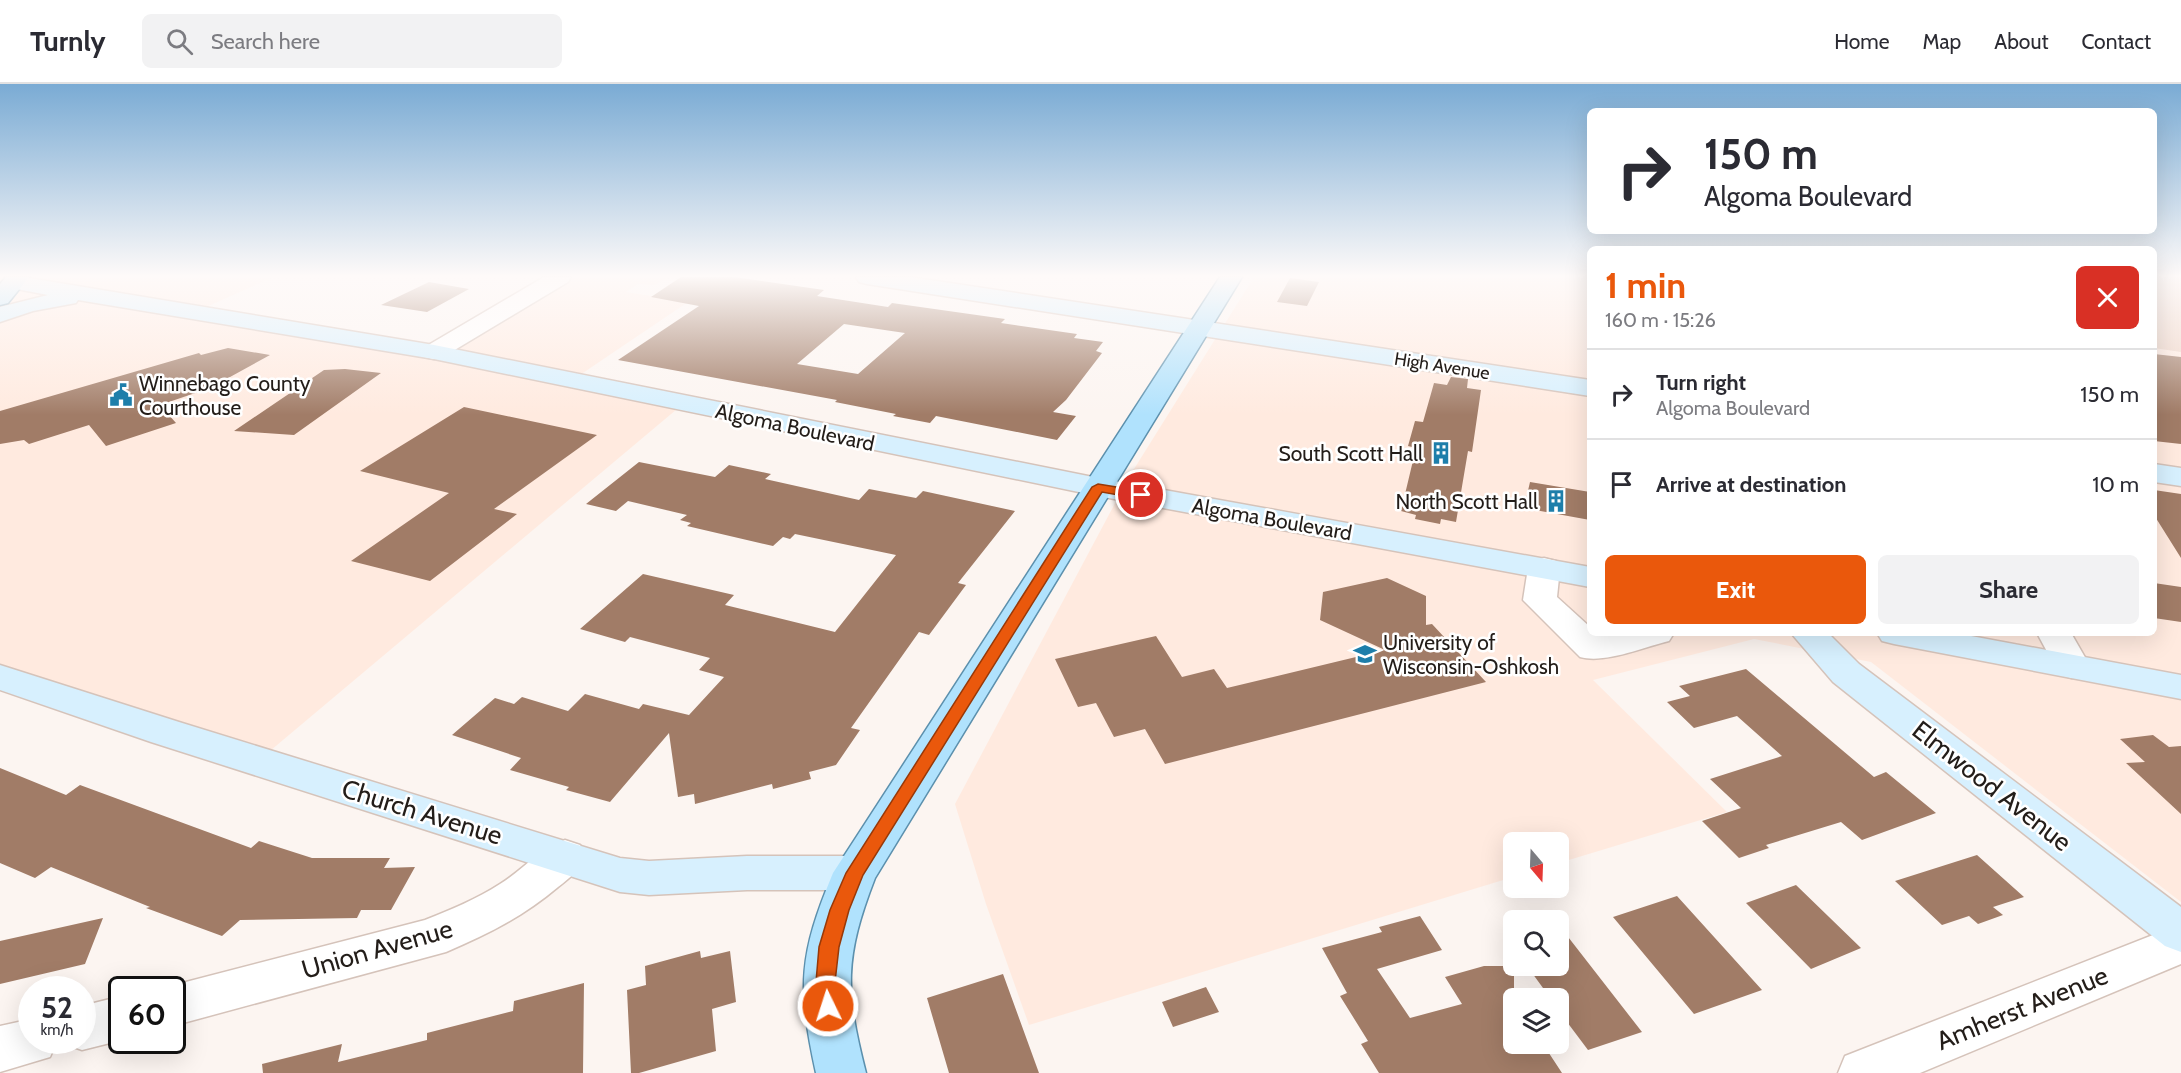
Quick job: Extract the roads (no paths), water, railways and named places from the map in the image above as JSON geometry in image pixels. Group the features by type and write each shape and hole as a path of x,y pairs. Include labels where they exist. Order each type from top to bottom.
{"main road":[{"name":"Algoma Boulevard","path":"262,323 434,352 1098,487 1587,576"},
{"name":"High Avenue","path":"1181,323 1587,388"},
{"path":"841,1073 831,1029 826,982 832,933 855,873 1202,323"},
{"path":"2157,473 2181,477"},
{"name":"Elmwood Avenue","path":"1811,636 1846,673 2181,933"},
{"path":"1910,636 2181,687"},
{"name":"Church Avenue","path":"0,677 153,729 620,875 649,878 781,872 855,873"}],"street":[{"path":"434,352 482,323"},
{"path":"1544,568 1540,600 1593,649 1645,636"},
{"path":"2056,636 2072,666"},
{"name":"Union Avenue","path":"186,1001 430,938 472,921 516,897 565,857"},
{"name":"Amherst Avenue","path":"1863,1073 2181,943"},
{"path":"0,1049 18,1044"}],"place":[{"name":"Winnebago County Courthouse","path":"121,395"},
{"name":"South Scott Hall","path":"1441,453"},
{"name":"North Scott Hall","path":"1556,501"},
{"name":"University of Wisconsin-Oshkosh","path":"1365,654"}]}
